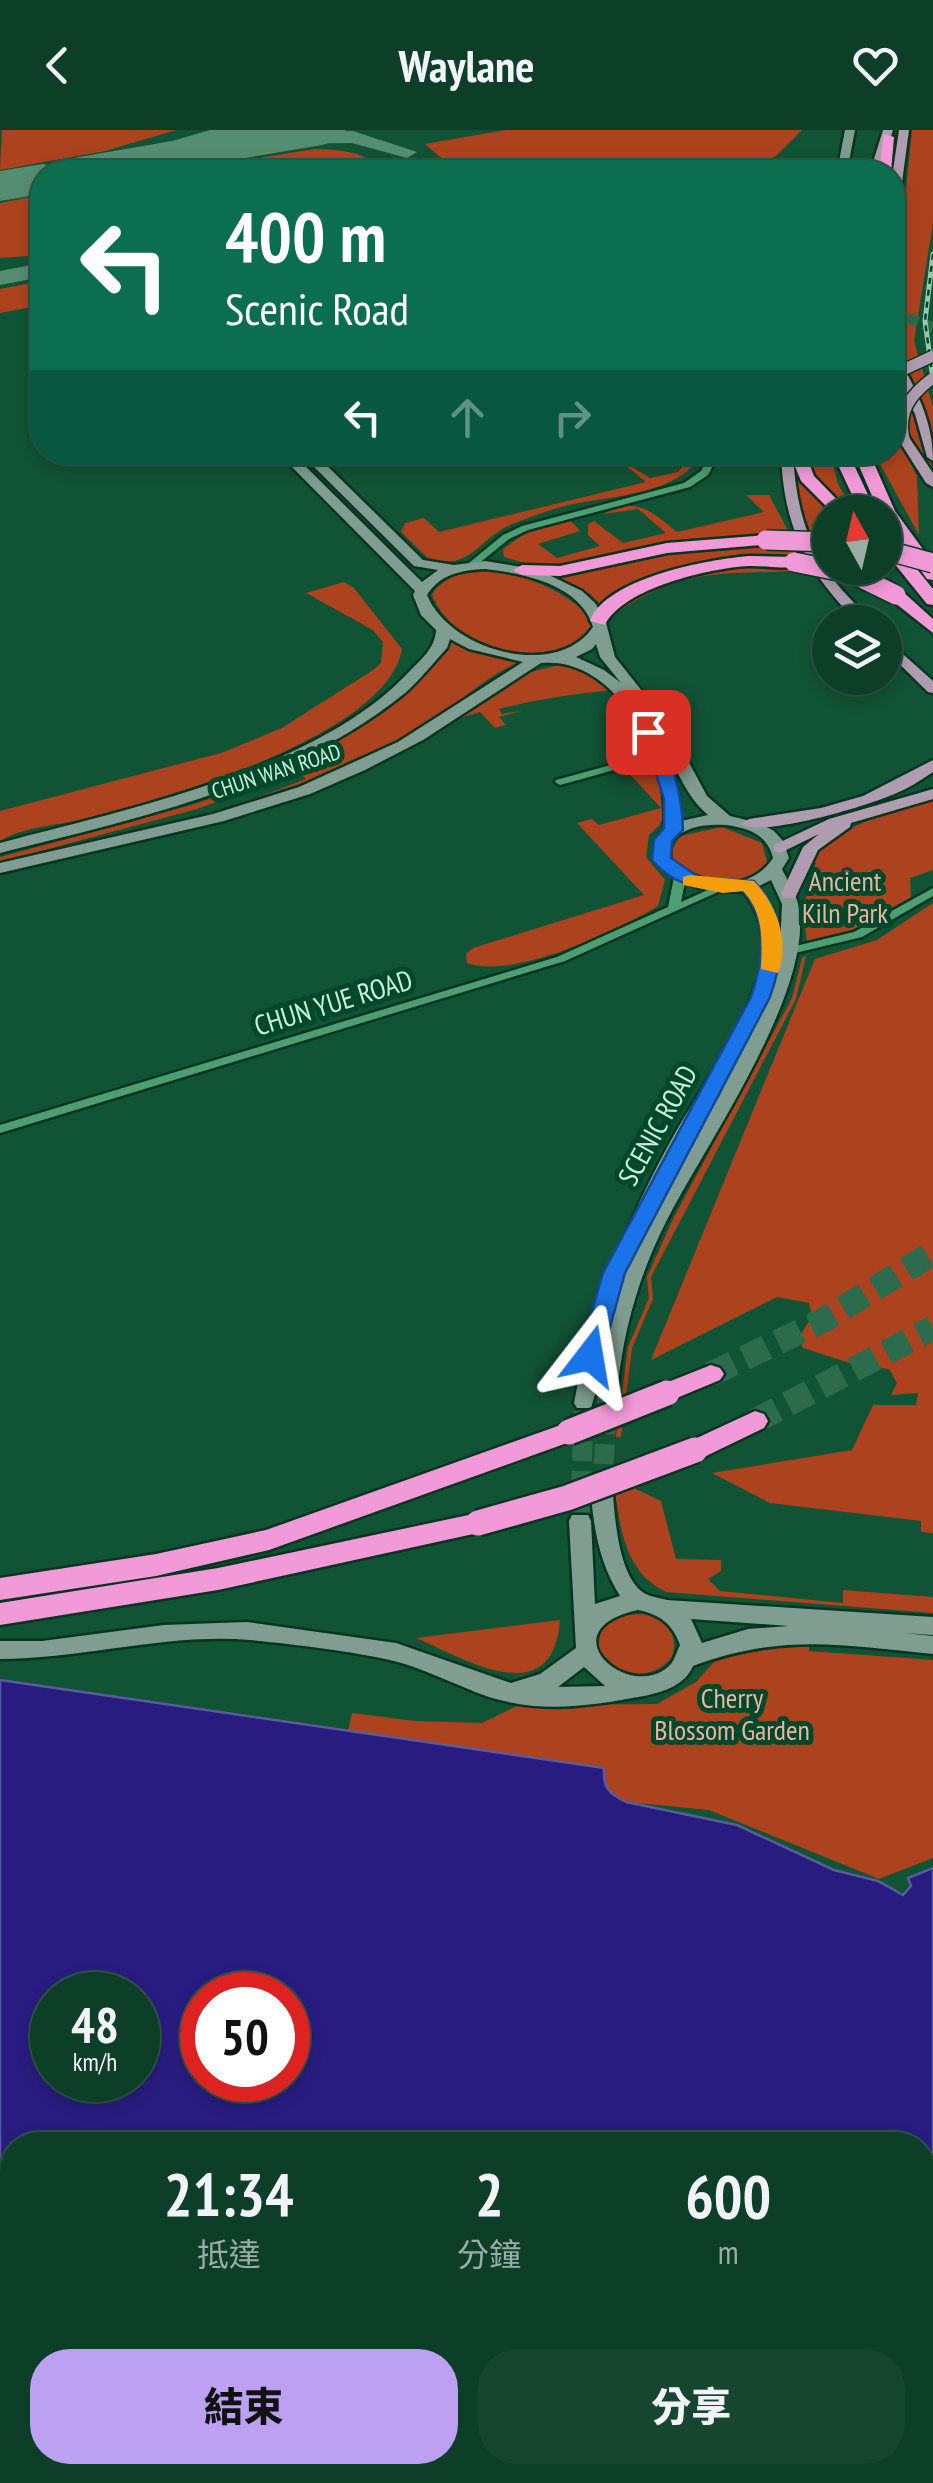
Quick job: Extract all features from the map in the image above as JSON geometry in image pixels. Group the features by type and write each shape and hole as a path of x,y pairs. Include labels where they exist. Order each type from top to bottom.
{"highway":[{"path":"886,160 888,133"},
{"path":"802,465 807,478 824,495"},
{"path":"846,465 860,495"},
{"path":"867,465 887,512 933,575"},
{"path":"515,568 560,571 667,548 766,540 812,541"},
{"path":"902,555 933,563"},
{"path":"600,624 609,606 689,569 745,560 794,562 853,574 896,595 933,628"},
{"path":"902,566 933,600"},
{"path":"0,1589 156,1566 287,1534 552,1439 711,1374"},
{"path":"0,1614 218,1579 496,1518 624,1478 755,1421"}],"main road":[{"path":"844,160 850,130"},
{"path":"900,160 904,130"},
{"path":"879,160 888,133"},
{"path":"905,370 933,356"},
{"path":"905,408 933,378"},
{"path":"905,382 921,414 933,457"},
{"path":"905,441 933,483"},
{"path":"295,465 422,590"},
{"path":"318,465 420,563 515,568 565,588 591,608 600,624 608,658 666,732 700,803 726,820"},
{"path":"778,465 779,488 812,558 850,605"},
{"path":"787,465 787,499"},
{"path":"462,568 435,577 422,590 422,607 443,628 490,652 542,660 560,657 589,645 600,624"},
{"name":"CHUN WAN ROAD","path":"0,848 229,783 308,746 403,686 442,644 443,628"},
{"path":"560,657 602,672 655,755 673,799 674,830"},
{"path":"902,659 933,689"},
{"name":"CHUN WAN ROAD","path":"0,868 215,816 326,782 402,747 462,710 494,682 542,660"},
{"path":"933,765 883,794 784,822 695,821 674,830 660,850 662,860 680,877 723,887 748,885 775,871 780,848 819,826 845,823 933,794"},
{"path":"789,894 811,847 845,823"},
{"path":"749,824 769,834 780,848"},
{"name":"SCENIC ROAD","path":"608,1385 612,1349 632,1276 659,1216 778,999 791,950 789,894 775,871"},
{"name":"SCENIC ROAD","path":"584,1403 590,1356 614,1273 760,997 773,962 768,916 762,900 748,885"},
{"path":"602,1494 604,1523 618,1575 638,1601"},
{"path":"580,1521 586,1641 591,1664 612,1680 645,1686"},
{"path":"508,1693 546,1682 586,1641 602,1610 638,1601 666,1608 933,1626"},
{"path":"666,1608 688,1630 689,1658"},
{"path":"0,1650 42,1650 188,1632 304,1636 396,1652 508,1693 532,1697 607,1696 645,1686 672,1678 689,1658 714,1646 760,1634 933,1645"}],"street":[{"path":"462,568 525,528 688,484 705,473 709,465"},
{"path":"494,550 515,568"},
{"path":"560,782 655,755"},
{"path":"674,907 680,877"},
{"name":"CHUN YUE ROAD","path":"0,1129 560,958 624,934 723,887"},
{"path":"791,950 858,936 933,891"}],"green space":[{"path":"2,130 176,130 105,151 55,160 30,160 30,165 0,170"},
{"path":"506,130 802,130 767,160 444,160 425,144"},
{"path":"912,130 933,130 933,223 914,341 933,407 933,437 905,358 905,201"},
{"path":"315,149 343,151 369,160 246,160"},
{"path":"30,197 30,256 0,258 0,203"},
{"path":"30,283 30,307 0,313 0,289"},
{"path":"905,384 925,433 933,473 912,439 905,440"},
{"path":"905,453 917,476 919,535 902,504 902,495 897,495 881,465 905,465"},
{"path":"625,465 650,478 694,465 678,477 645,491 536,515 503,529 456,561 429,559 401,532 405,523 424,518 439,532 646,482"},
{"path":"810,465 833,465 844,495 829,495"},
{"path":"791,475 802,475 821,495 812,495 812,536 807,536"},
{"path":"746,495 769,495 809,570 729,573 685,580 638,599 612,616 590,594 553,575 565,567 543,568 504,557 503,549 528,531 570,520 580,531 538,544 557,558 600,546 588,535 588,524 594,521 623,543 666,533 638,509 604,514 625,506 643,508 677,532 764,512"},
{"path":"494,570 558,592 591,617 591,631 573,645 551,652 527,654 479,642 442,613 432,594 452,577"},
{"path":"344,582 354,588 402,649 387,680 357,709 316,736 217,779 123,809 43,826 0,841 0,811 221,753 282,728 373,670 381,663 383,642 373,630 306,593"},
{"path":"452,641 517,663 412,734 315,782 251,800 306,779 298,772 197,809 0,862 0,857 195,804 291,770 288,767 389,705"},
{"path":"559,665 579,667 612,690 499,709 502,714 524,710 499,717 506,725 495,728 480,712 456,719 510,677"},
{"path":"641,765 659,771 668,806 659,826 649,835 646,857 665,880 658,906 592,940 537,959 510,965 467,963 466,954 473,948 644,895 577,823 592,819 599,825 661,808 627,771"},
{"name":"Ancient Kiln Park","path":"933,801 933,870 910,878 911,897 852,934 807,943 803,907 816,863 809,862 850,829"},
{"path":"722,827 762,843 767,862 757,871 730,881 700,879 677,864 671,852 680,836"},
{"path":"933,903 933,1533 921,1532 921,1521 770,1503 712,1473 852,1450 873,1405 916,1405 918,1393 891,1395 897,1383 889,1369 853,1364 803,1348 799,1337 812,1317 809,1303 777,1297 651,1360 815,959 877,940"},
{"path":"814,951 806,956 796,999 651,1277 653,1299 632,1348 621,1437 616,1437 628,1347 649,1298 647,1277 674,1217 792,998 802,958"},
{"path":"613,1478 661,1501 676,1559 721,1560 721,1571 708,1579 720,1591 843,1603 843,1590 933,1597 933,1613 666,1592 651,1583 632,1559 621,1528"},
{"path":"647,1614 670,1630 674,1642 672,1657 654,1671 622,1671 598,1647 601,1629 620,1615"},
{"path":"560,1620 554,1648 542,1665 525,1672 482,1666 416,1638"},
{"name":"Cherry Blossom Garden","path":"809,1645 809,1651 933,1660 933,1858 879,1879 709,1810 626,1802 610,1794 603,1785 603,1768 348,1731 352,1713 415,1721 482,1723 519,1705 657,1704 696,1682 714,1662 752,1649"}],"shaded area":[{"path":"0,1680 604,1768 608,1789 626,1802 737,1825 834,1870 878,1881 903,1895 911,1886 908,1878 933,1868 933,2132 0,2132"}],"taxiway":[{"path":"128,160 229,130"},
{"path":"278,138 353,137 407,152"},
{"path":"0,278 30,272"}],"runway":[{"path":"148,160 322,130"},
{"path":"0,186 30,181"}],"tunnel":[{"path":"905,316 933,328"},
{"path":"711,1374 822,1321 933,1253"},
{"path":"755,1421 933,1328"},
{"path":"602,1494 608,1385"},
{"path":"580,1521 584,1403"}],"railway":[{"path":"933,254 925,321 933,380"}],"slow traffic":[{"path":"690,881 723,887 748,885 762,900 772,930 771,969"}],"route":[{"path":"590,1356 614,1273 760,997 773,962 768,916 762,900 748,885 698,884 680,877 662,860 663,840 674,830 673,799 663,762 648,732"}]}
